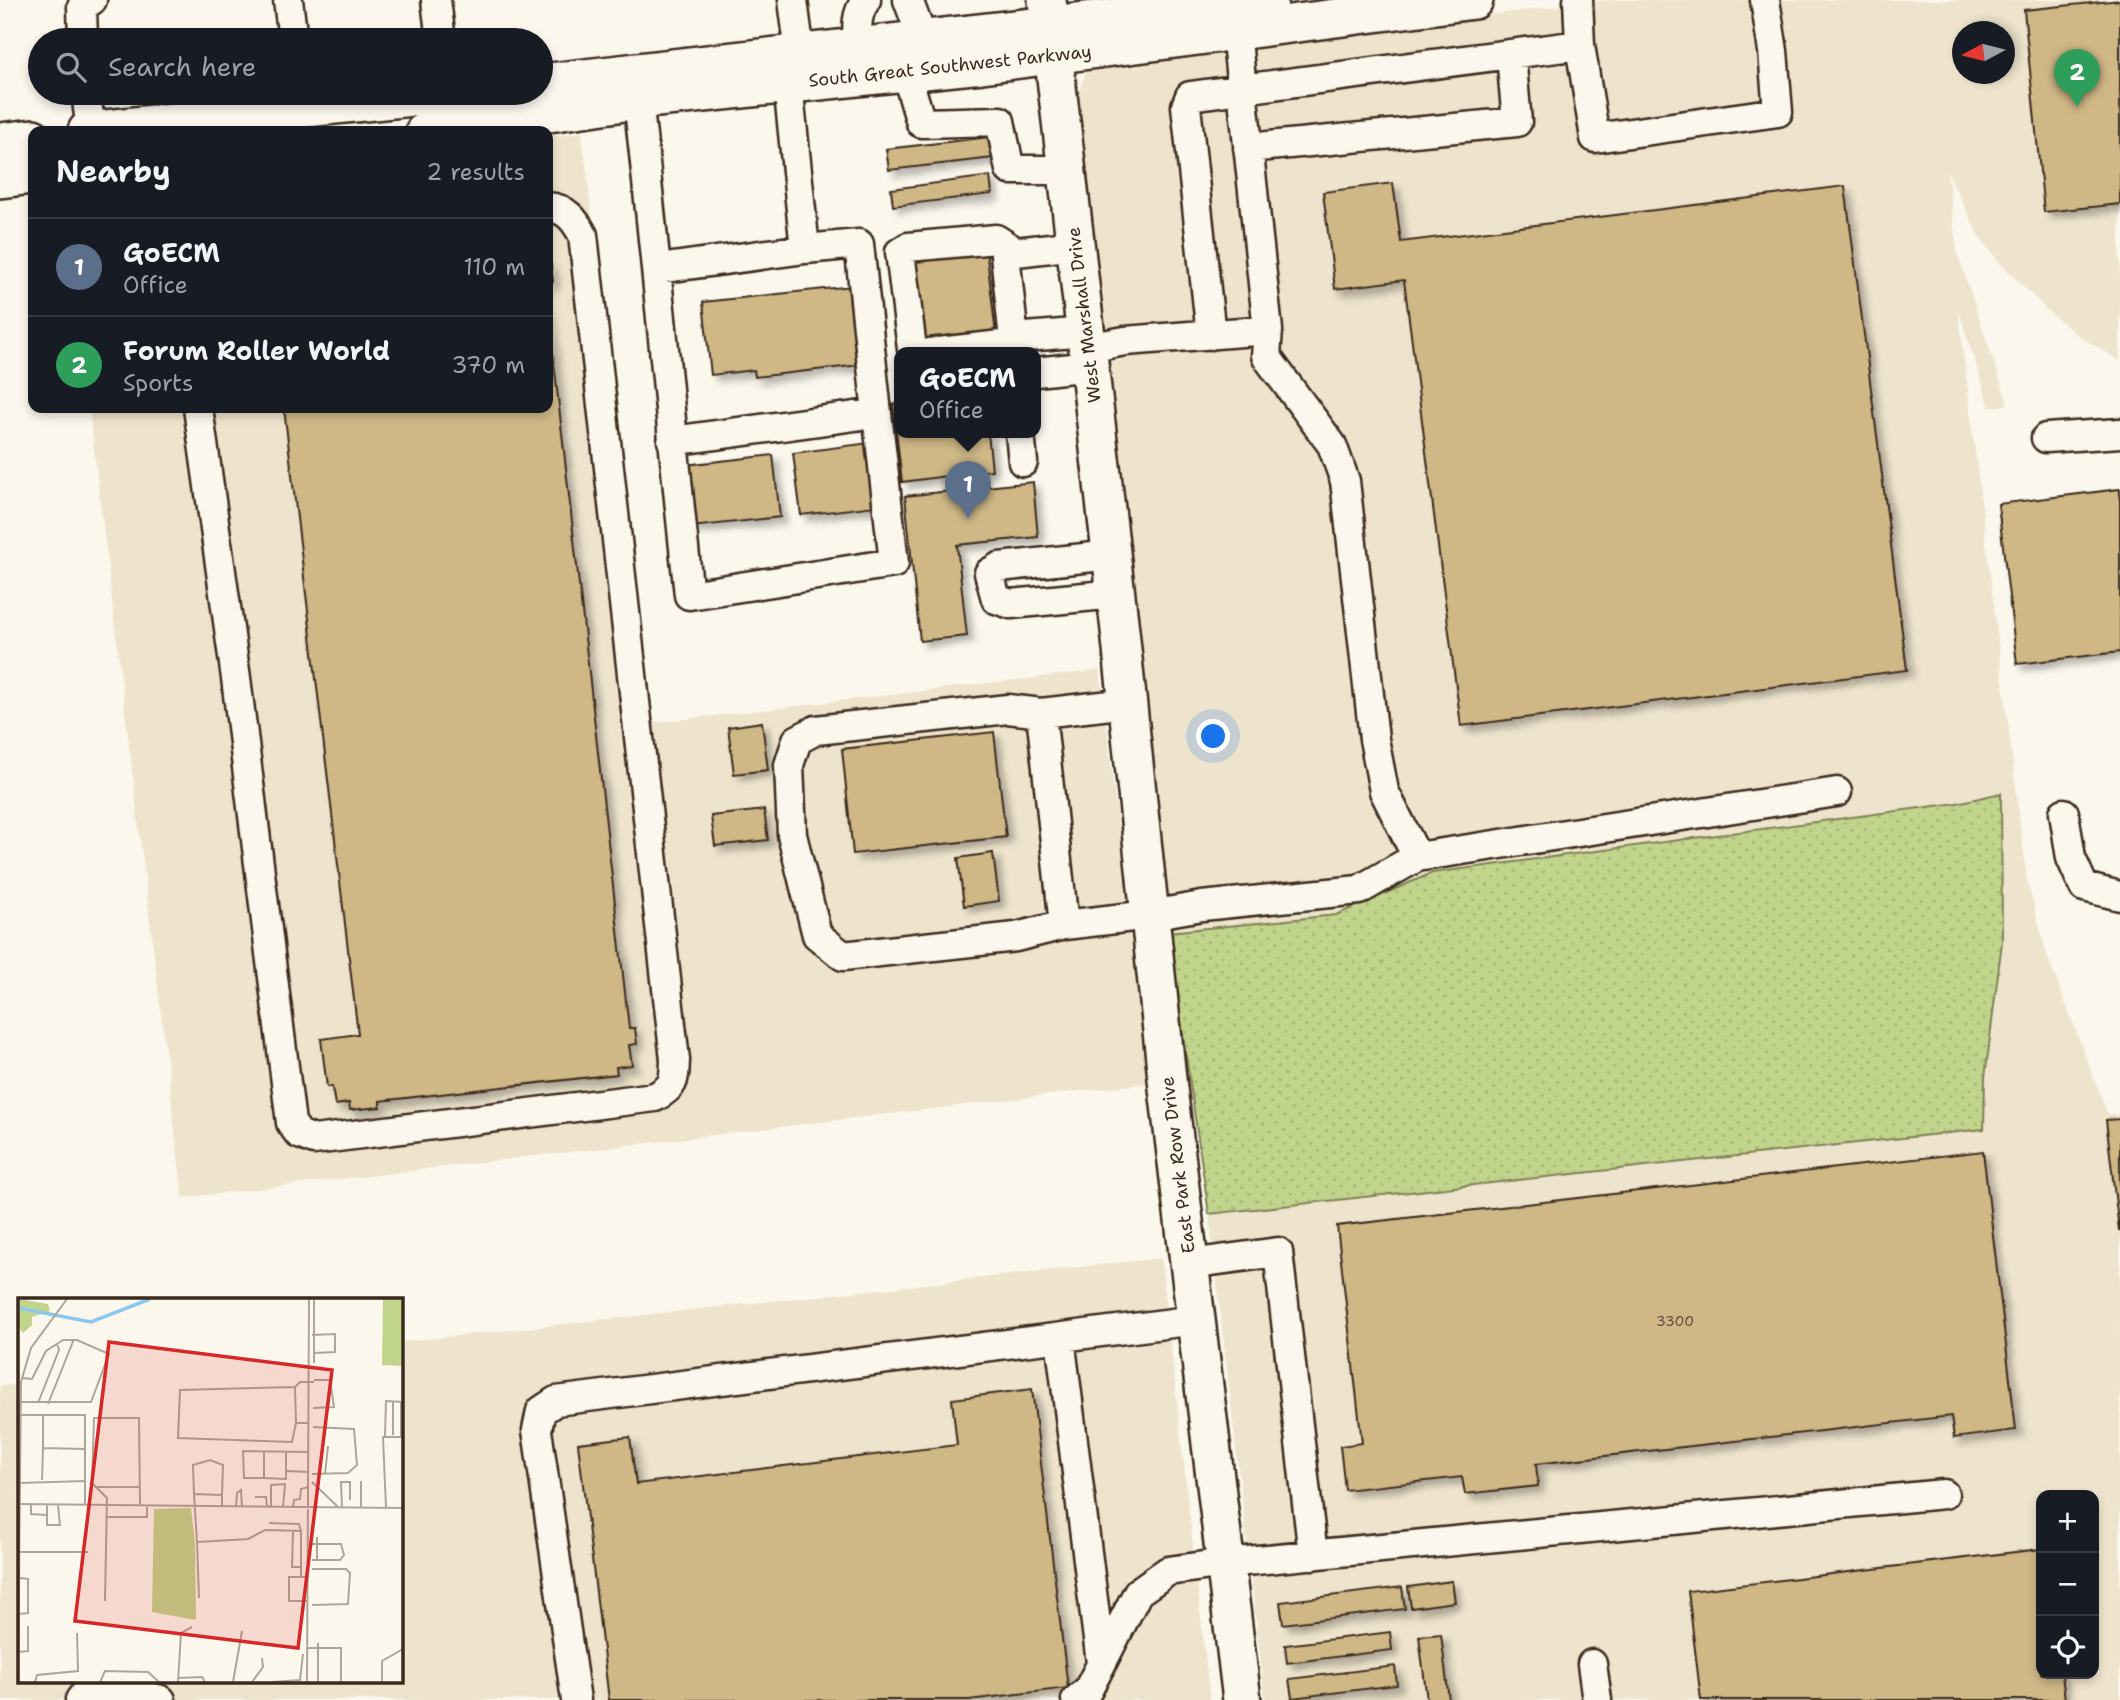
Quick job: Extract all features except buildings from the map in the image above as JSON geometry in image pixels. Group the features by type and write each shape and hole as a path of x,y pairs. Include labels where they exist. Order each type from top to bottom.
{"main road":[{"name":"South Great Southwest Parkway","path":"794,69 858,48 1269,0"},
{"name":"South Great Southwest Parkway","path":"553,104 637,86 794,69 906,72 1050,27 1236,31 1474,0"},
{"name":"West Marshall Drive","path":"1050,27 1120,630"},
{"name":"South Great Southwest Parkway","path":"553,83 637,86"},
{"path":"150,126 350,105"},
{"name":"South Great Southwest Parkway","path":"449,126 547,105"},
{"path":"0,142 28,139"},
{"path":"0,179 28,176"},
{"name":"East Park Row Drive","path":"1120,630 1189,1264 1241,1700"}],"lane":[{"path":"83,28 82,8 92,0"},
{"path":"288,0 292,28"},
{"path":"436,0 440,28"},
{"path":"793,0 794,69 805,249"},
{"path":"858,48 856,20 859,9 866,0"},
{"path":"908,0 923,40"},
{"path":"1577,0 1580,45 1595,138 1778,112 1765,0"},
{"path":"1236,31 1268,330 1266,356 1332,445 1345,481 1374,739 1381,778 1384,791 1417,857"},
{"path":"1211,335 1186,106 1190,96 1580,45"},
{"path":"1248,148 1517,122 1511,55"},
{"path":"906,72 921,123 1000,121 1010,170 1067,170"},
{"path":"637,86 658,269 672,441 689,595 894,563 859,244 658,269"},
{"path":"90,105 97,126"},
{"path":"199,413 234,664 291,1124 299,1134 314,1140 655,1097 667,1091 674,1080 675,1060 583,235 575,221 563,210 553,208"},
{"path":"912,347 900,251 908,247 996,239 1016,251 1076,245"},
{"path":"1004,244 1014,340"},
{"path":"1041,370 1088,349 1125,341 1268,330"},
{"path":"983,347 1026,337 1088,349"},
{"path":"672,441 877,413"},
{"path":"2046,439 2120,433"},
{"path":"1021,438 1023,462"},
{"path":"1112,555 999,567 989,573 996,599 1011,604 1116,594"},
{"path":"1128,703 1041,713 1008,709 816,730 797,740 789,765 792,835 817,935 843,957 1016,937 1064,925 1202,906 1359,890 1417,857 1837,792"},
{"path":"1041,713 1064,925"},
{"path":"2064,813 2071,858 2084,887 2120,896"},
{"path":"1189,1264 1278,1252 1313,1555"},
{"path":"576,1700 537,1430 541,1411 556,1401 1196,1320"},
{"path":"1060,1338 1101,1663"},
{"path":"1076,1700 1088,1690 1138,1591 1168,1571 1225,1563 1944,1494"},
{"path":"1592,1664 1597,1700"},
{"path":"80,1700 85,1693 117,1688 161,1700"}],"shaded area":[{"path":"1609,0 2120,0 2120,361 2076,334 2049,312 2000,263 1979,236 1947,171 1957,252 2008,404 1990,408 1958,309 2027,880 2047,955 2108,1115 2120,1114 2120,1700 1265,1700 1209,1214 1984,1129 1985,1077 2002,942 2001,793 1957,803 1432,873 1336,915 1168,932 1078,97 1085,73 1095,64"},
{"path":"582,132 652,723 1100,670 1149,1083 183,1198 90,413 553,413 553,135"},
{"path":"1161,1258 1210,1700 0,1700 0,1386 18,1384 18,1682 402,1682 402,1342"}],"green space":[{"path":"2001,793 2002,942 1985,1077 1984,1129 1209,1214 1168,932 1336,915 1432,873 1957,803"}],"place":[{"name":"Forum Roller World","path":"2077,107"},
{"name":"GoECM","path":"968,519"}]}
